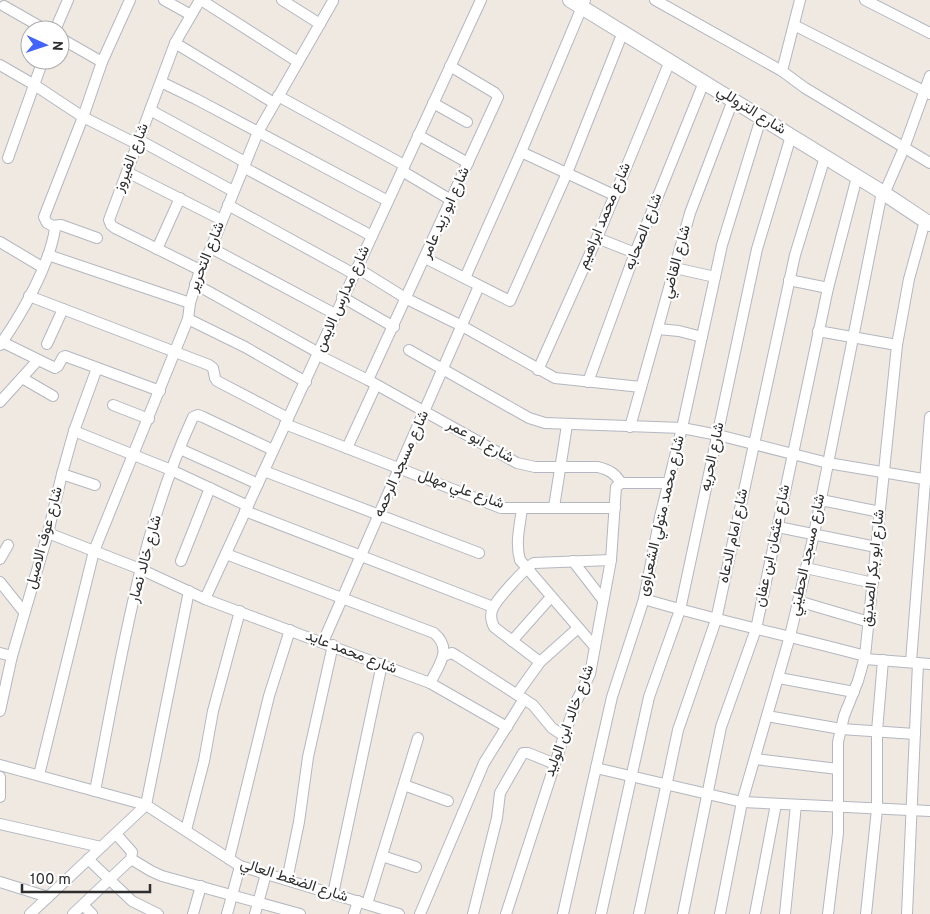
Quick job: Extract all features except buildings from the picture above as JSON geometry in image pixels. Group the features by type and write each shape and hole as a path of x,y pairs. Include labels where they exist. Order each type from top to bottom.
{"street":[{"path":"59,20 68,0"},
{"path":"97,238 61,224 53,226 46,223 44,217 102,62 130,0"},
{"path":"164,0 191,15"},
{"path":"200,0 298,62"},
{"name":"شارع الفيروز","path":"200,0 175,43 109,220 111,225 157,250 200,270"},
{"path":"282,0 320,24"},
{"name":"شارع مدارس الايمن","path":"206,599 319,354 342,298 480,0"},
{"path":"656,0 782,71 805,88 930,163"},
{"path":"782,71 800,0"},
{"path":"865,0 930,32"},
{"name":"شارع التحرير","path":"39,775 94,551 188,319 190,303 200,270 211,248 258,132 333,1"},
{"path":"465,278 521,152 579,2"},
{"name":"شارع التروللي","path":"579,2 623,32 883,193 928,223"},
{"path":"0,16 6,3 31,20"},
{"path":"794,25 927,93"},
{"path":"425,258 510,301 567,173 623,32"},
{"path":"175,43 403,168 452,200"},
{"path":"70,44 102,62"},
{"name":"شارع محمد ابراهيم","path":"538,370 597,238 670,61"},
{"path":"0,65 83,117 138,142 233,191"},
{"name":"شارع ابو زيد عامر","path":"347,448 394,327 498,97 496,93 450,66"},
{"path":"8,158 39,70"},
{"name":"شارع مسجد الحطيني","path":"720,914 742,802 779,678 814,534 883,193 927,93 930,76"},
{"path":"161,82 388,201"},
{"name":"شارع الصحابه","path":"588,382 635,254 704,82"},
{"name":"شارع القاضي","path":"630,427 690,213 733,100"},
{"path":"433,103 467,122"},
{"path":"150,110 372,236"},
{"name":"شارع محمد متولي الشعراوى","path":"563,914 616,683 644,599 715,277 731,215 762,118"},
{"path":"418,134 468,163"},
{"name":"شارع الحريه","path":"601,914 649,697 680,610 756,249 791,136"},
{"path":"521,152 614,195"},
{"name":"شارع امام الدعاه","path":"639,914 665,785 685,705 716,620 789,280 802,230 825,157"},
{"path":"127,172 222,220"},
{"name":"شارع عثمان ابن عفان","path":"683,914 721,727 756,629 818,331 857,177"},
{"path":"157,250 180,198"},
{"path":"228,205 462,326 538,370 560,380 641,387"},
{"name":"شارع ابو بكر الصديق","path":"828,914 836,860 839,807 838,742 865,657 897,345 909,279 928,223"},
{"path":"53,226 54,232 48,255 29,296 1,344 55,368 63,357 66,356 160,391"},
{"path":"597,238 635,254"},
{"path":"0,242 42,268"},
{"path":"211,248 336,314"},
{"path":"48,255 190,303"},
{"path":"675,268 715,277"},
{"path":"789,280 828,288"},
{"name":"شارع ابو عمر","path":"195,284 517,463 535,467 598,467 608,469 622,483"},
{"name":"شارع مسجد الرحمه","path":"287,880 299,822 308,757 328,644 342,598 479,286"},
{"path":"29,296 175,352"},
{"path":"342,298 394,327"},
{"path":"47,344 63,309"},
{"path":"188,319 245,346 306,382"},
{"path":"658,329 702,336"},
{"path":"818,331 897,345"},
{"path":"409,350 529,418 545,423 682,428 718,435 828,463 927,480"},
{"name":"شارع علي مهلل","path":"175,352 212,366 217,381 287,421 347,448 492,505 502,508 615,508"},
{"path":"0,402 38,360"},
{"name":"شارع عوف الاصيل","path":"0,711 12,656 48,533 74,431 97,368"},
{"path":"22,378 53,396"},
{"path":"113,405 149,419"},
{"name":"شارع خالد نصار","path":"95,791 140,569 172,470 193,417 198,415 274,450"},
{"path":"907,914 914,734 914,663 930,417"},
{"path":"554,507 567,425"},
{"path":"74,431 172,470 210,488 247,509 493,607"},
{"path":"180,449 258,484"},
{"path":"264,471 479,553"},
{"path":"62,474 95,485"},
{"path":"622,483 669,483"},
{"name":"شارع خالد ابن الوليد","path":"506,914 564,736 577,700 590,674 610,560 616,487 622,483"},
{"path":"181,562 210,488"},
{"path":"821,500 880,512"},
{"path":"522,508 518,551 520,560 595,647"},
{"path":"778,527 876,547"},
{"name":"شارع محمد عايد","path":"48,533 140,569 206,599 430,683 507,727"},
{"path":"0,560 8,545"},
{"path":"226,554 434,632 441,638 444,647 443,656 430,683"},
{"path":"540,662 494,627 492,621 493,607 526,569 534,563 610,560"},
{"path":"573,561 603,600"},
{"path":"806,568 873,583"},
{"path":"0,582 24,612"},
{"path":"35,912 48,897 146,804 189,591"},
{"path":"512,640 551,597"},
{"path":"644,599 716,620 790,636 865,657 930,664"},
{"path":"798,601 869,622"},
{"path":"186,830 204,761 213,710 240,612"},
{"path":"420,914 484,763 507,727 540,662 578,628"},
{"path":"229,859 266,706 290,630"},
{"path":"0,653 12,656"},
{"path":"443,656 448,654 456,656 521,697 533,706 552,728 564,736"},
{"path":"866,914 877,809 877,732 883,660"},
{"path":"333,894 382,664"},
{"path":"779,678 854,692"},
{"path":"767,716 841,729 914,734"},
{"path":"354,914 362,903 382,856 418,738"},
{"path":"473,914 496,818 498,800 503,786 523,753 528,753 555,764"},
{"path":"755,759 838,769"},
{"name":"شارع الضغط العالي","path":"0,765 146,804 240,866 399,914"},
{"path":"596,768 742,802 930,811"},
{"path":"0,778 0,797"},
{"path":"404,785 448,802"},
{"path":"755,914 776,804"},
{"path":"785,914 796,805"},
{"path":"0,824 101,847"},
{"path":"74,914 131,859 132,852 130,848 116,834"},
{"path":"382,856 416,867"},
{"path":"88,859 132,901 157,914"},
{"path":"131,859 151,871 300,914"},
{"path":"227,914 240,866"},
{"path":"255,914 266,874"},
{"path":"0,882 48,897"},
{"path":"193,914 201,886"},
{"path":"83,905 92,914"}]}
